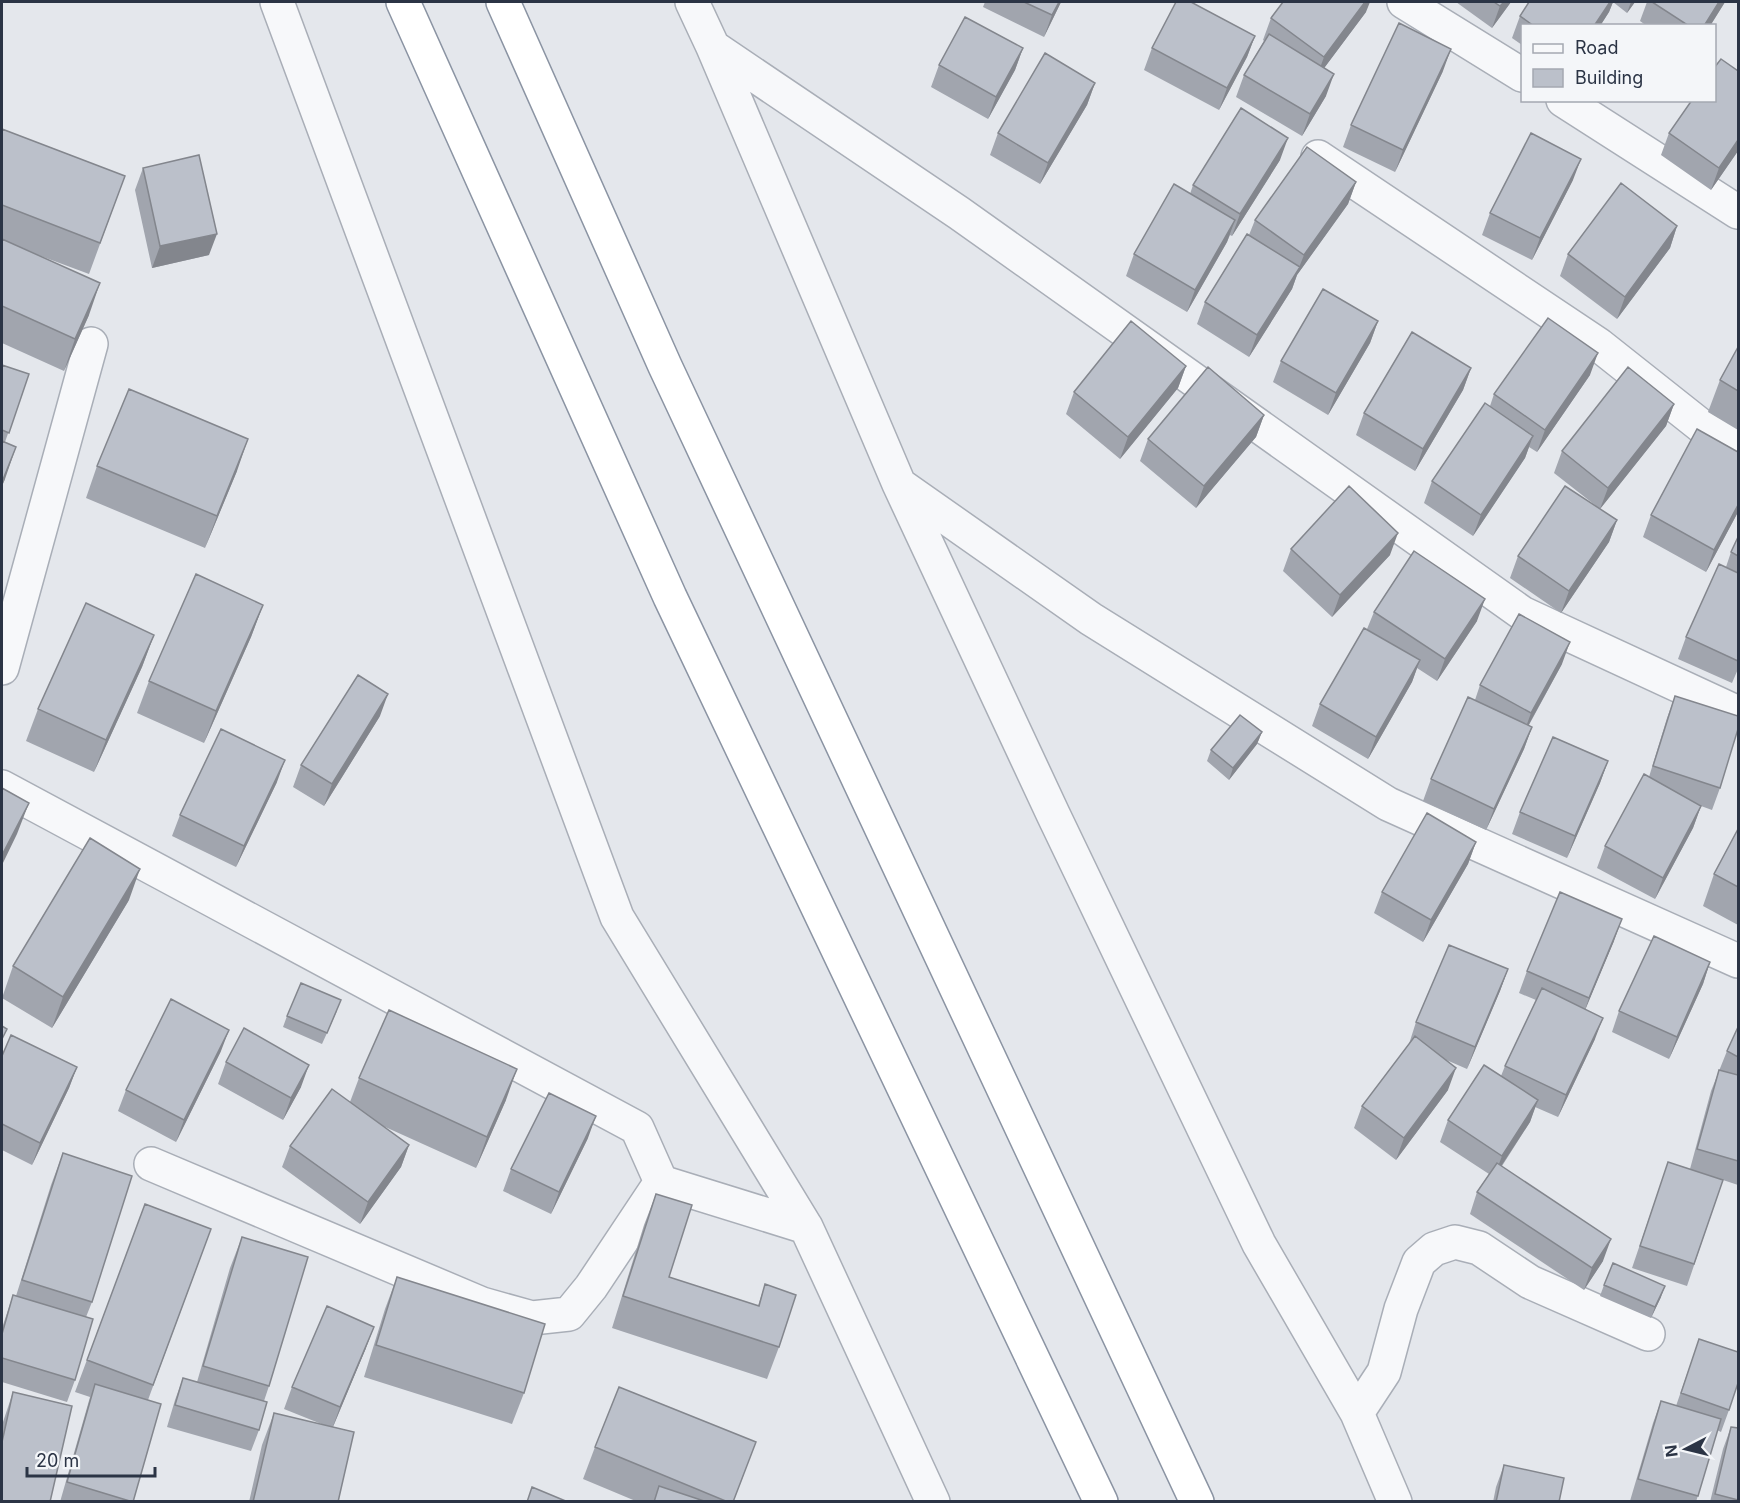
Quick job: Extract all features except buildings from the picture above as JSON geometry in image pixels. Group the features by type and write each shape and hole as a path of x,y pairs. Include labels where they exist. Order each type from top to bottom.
{"highway":[{"path":"403,2 670,597 1101,1502"},
{"path":"503,2 675,388 1197,1502"}],"street":[{"path":"277,2 617,917 806,1227 933,1502"},
{"path":"692,2 899,484 1053,814 1259,1244 1357,1413 1395,1502"},
{"path":"1404,2 1521,74"},
{"path":"713,47 959,213 1522,613 1738,712"},
{"path":"1566,102 1738,212"},
{"path":"1306,149 1599,345 1705,429 1738,447"},
{"path":"2,668 92,344"},
{"path":"899,484 1091,618 1388,804 1738,961"},
{"path":"2,787 636,1128 661,1182 806,1227"},
{"path":"151,1164 482,1304 532,1318 569,1314 591,1287 661,1182"},
{"path":"1357,1413 1384,1372 1401,1309 1419,1262 1434,1249 1455,1242 1479,1248 1530,1282 1648,1334"}]}
